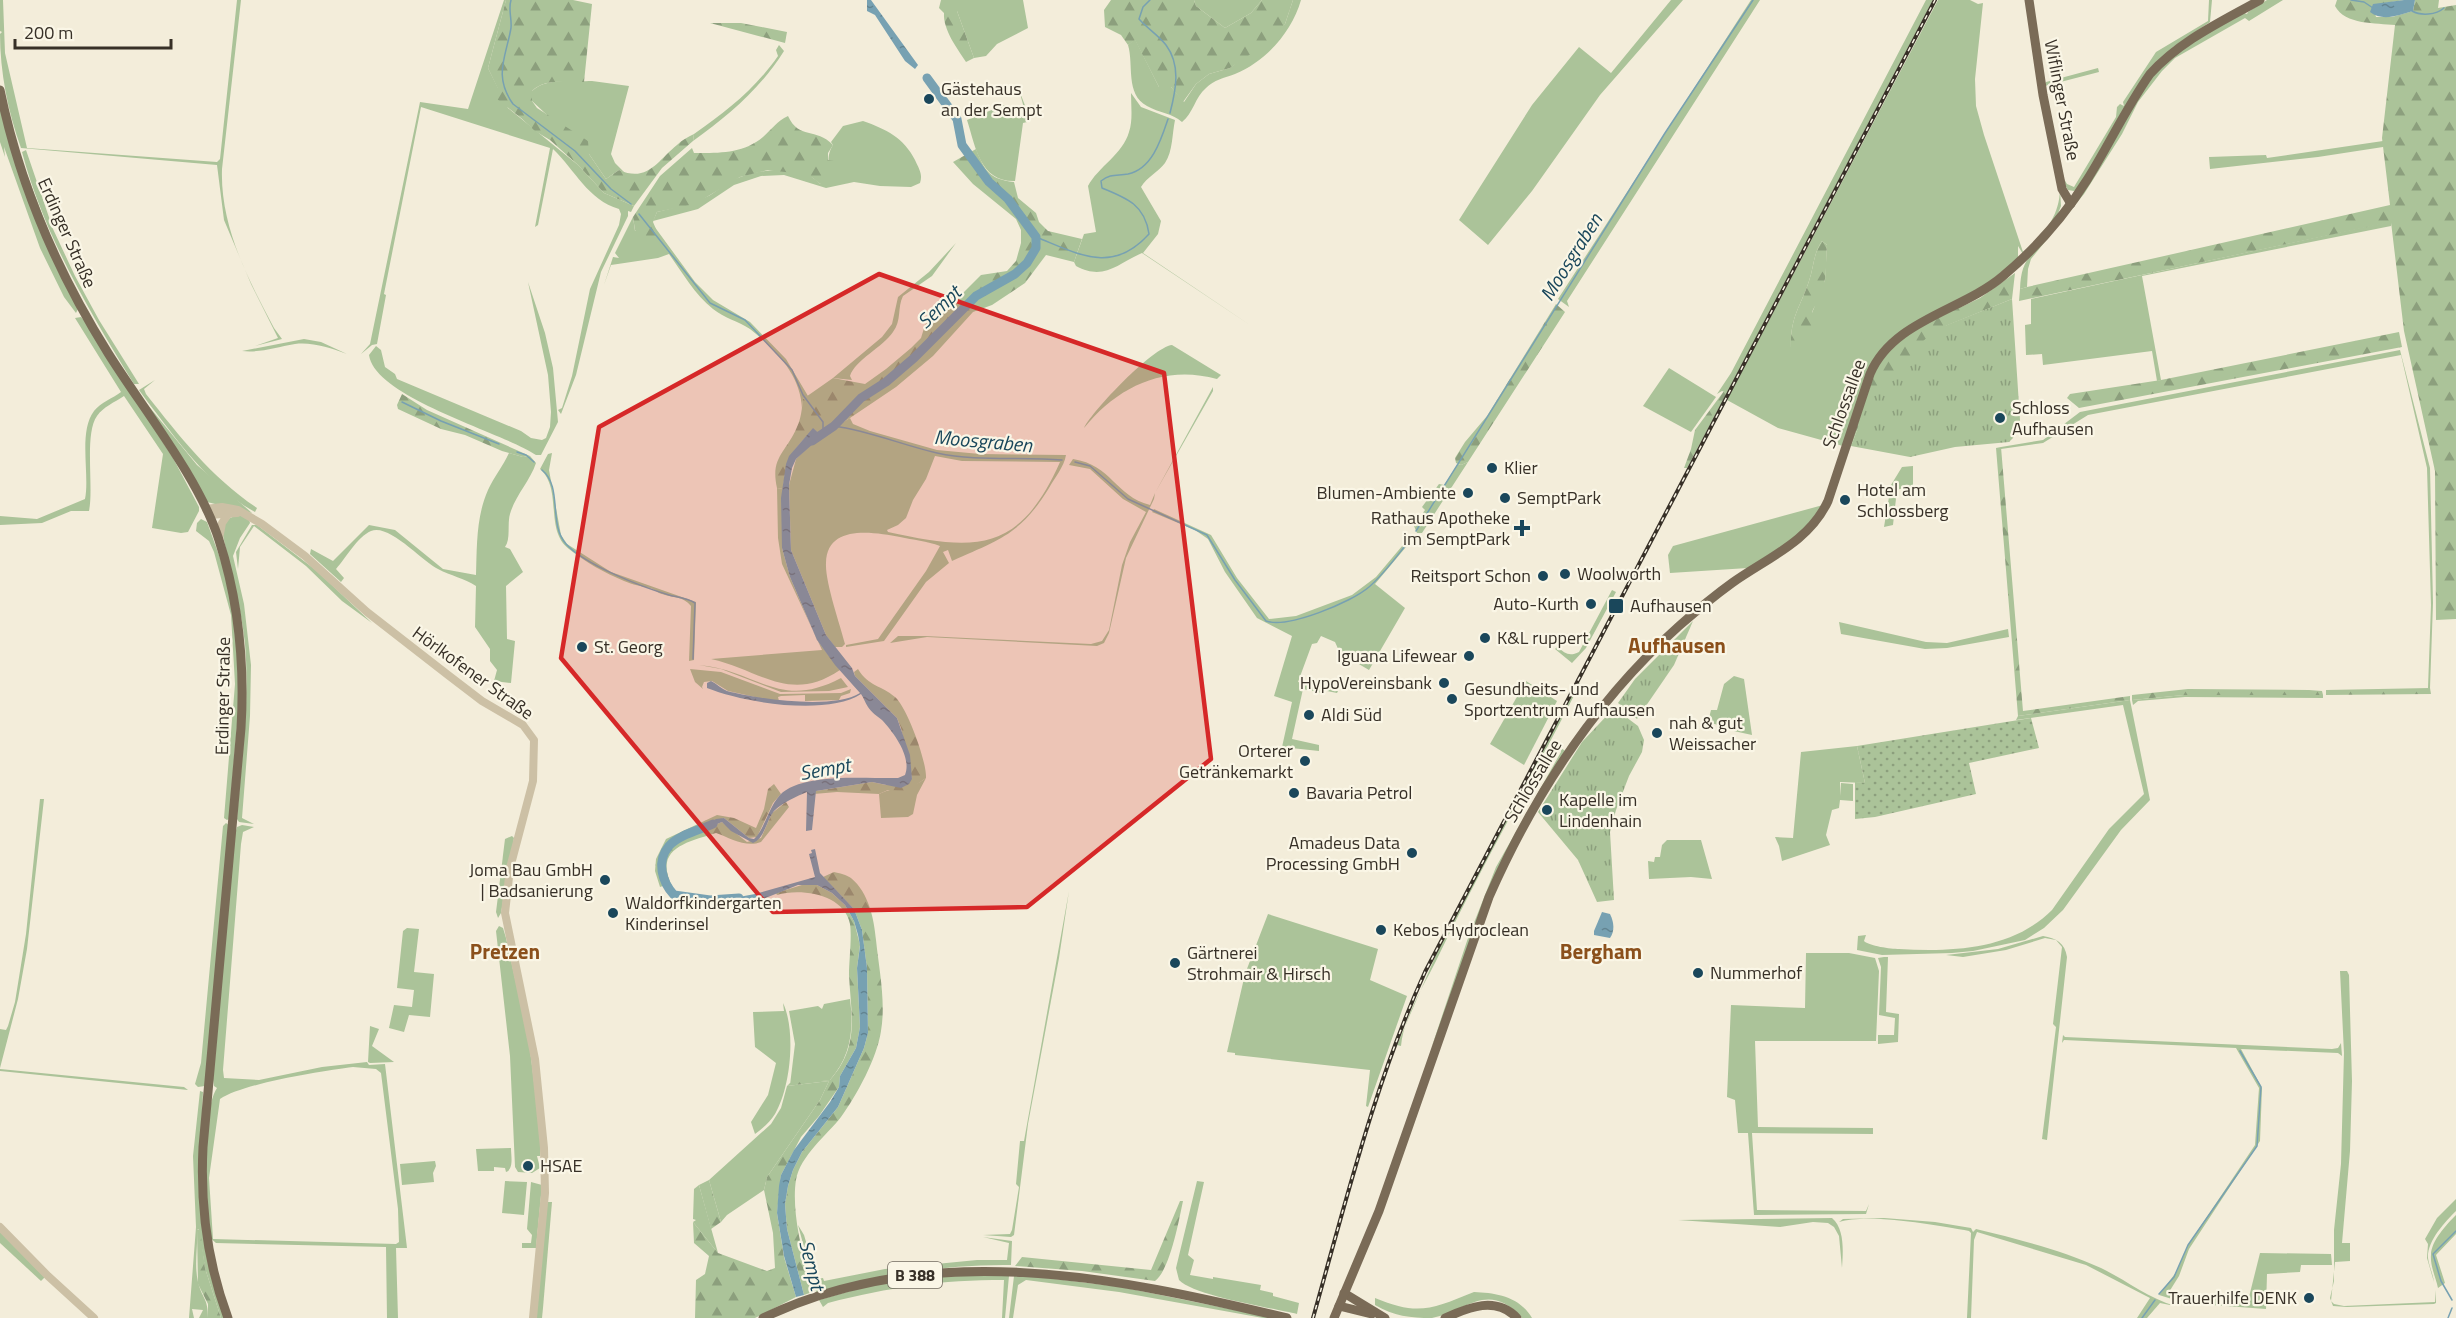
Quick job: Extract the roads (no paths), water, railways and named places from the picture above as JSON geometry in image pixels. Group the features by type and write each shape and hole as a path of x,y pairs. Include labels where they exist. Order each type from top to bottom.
{"main road":[{"name":"Wiflinger Straße","path":"2029,0 2043,95 2062,189 2070,204"},
{"name":"Schlossallee","path":"1334,1318 1379,1211 1489,897 1505,861 1561,764 1613,694 1672,631 1733,582 1796,541 1819,518 1828,501 1870,374 1881,355 1912,328 1974,297 1995,283 2019,262 2070,204 2088,179 2127,108 2164,58 2192,38 2260,0"},
{"name":"Erdinger Straße","path":"0,90 25,179 59,265 102,343 189,478 207,512 219,539 238,611 243,690 203,1147 202,1185 209,1253 217,1287 228,1318"},
{"name":"B 388","path":"763,1318 831,1292 909,1276 949,1272 1002,1271 1149,1287 1287,1318"},
{"path":"1344,1293 1383,1317"},
{"path":"1445,1318 1476,1306 1491,1304 1504,1308 1517,1318"},
{"path":"1339,1306 1383,1317"}],"street":[{"name":"Hörlkofener Straße","path":"207,512 222,507 245,513 305,556 367,612 468,691 523,726 534,740 531,793 513,855 505,913 533,1052 544,1148 545,1189 533,1318"},
{"path":"207,512 245,513"},
{"path":"219,539 222,523 229,513"},
{"path":"0,1227 48,1276 94,1318"}],"water":[{"path":"867,0 871,0 918,65 915,69 905,61 875,15 867,11"},
{"path":"2415,0 2413,11 2386,17 2370,12 2373,4"},
{"path":"813,428 822,436 796,459 792,468 789,485 791,550 826,635 852,668 855,676 897,718 910,755 912,779 909,784 901,788 872,782 816,791 812,830 806,831 807,792 774,811 763,833 753,843 731,831 722,822 705,829 703,827 716,819 724,818 749,838 754,839 776,800 790,788 804,783 836,778 898,778 905,775 907,768 904,753 896,738 882,720 869,709 861,694 846,701 807,706 763,702 707,688 707,683 711,681 727,691 776,700 814,702 848,698 860,693 817,640 790,577 782,548 781,498 786,464 789,456"},
{"path":"815,849 820,873 854,909 862,930 867,968 868,1033 864,1048 838,1107 802,1152 788,1186 785,1204 787,1229 804,1295 796,1297 784,1256 777,1213 781,1175 794,1150 839,1087 840,1076 856,1048 860,1027 857,968 860,946 854,921 845,905 832,893 817,885 798,885 763,899 728,899 815,877 809,854"},
{"path":"1602,912 1610,914 1612,920 1613,929 1610,938 1594,935"}],"waterway":[{"path":"511,0 511,28 502,75 507,94 513,104 575,151 611,189 631,204"},
{"name":"Sempt","path":"1150,0 1143,7 1139,19 1166,45 1174,61 1176,78 1170,113"},
{"name":"Moosgraben","path":"1416,531 1665,133 1753,0"},
{"path":"2351,0 2364,2 2373,8"},
{"path":"2412,11 2428,14 2444,8"},
{"name":"Sempt","path":"812,441 834,426 861,398 886,382 914,358 976,296 1015,274 1027,263 1036,248 1036,237 1008,199 989,182 962,145 957,119 927,78"},
{"name":"Sempt","path":"1036,237 1095,257 1122,254 1135,247 1149,234 1143,216 1139,209 1127,199 1102,188 1101,181 1111,176 1128,174 1143,166 1154,152 1168,119"},
{"path":"639,214 710,303 745,320 792,370 803,395 823,422 823,433"},
{"path":"402,402 441,421 499,444"},
{"name":"Moosgraben","path":"834,426 952,456 1062,460"},
{"path":"517,452 526,455 534,462"},
{"name":"Moosgraben","path":"1075,462 1090,466 1128,499 1207,535 1235,580 1266,621 1289,621 1303,618 1349,600 1369,587 1409,541"},
{"path":"542,470 552,486 561,536 575,552 586,560 630,581 695,603 693,659"},
{"name":"Sempt","path":"713,824 683,836 669,846 662,865 666,884 674,895 710,900 739,898"},
{"path":"2159,1294 2174,1277 2188,1245 2257,1146 2261,1087 2240,1051"},
{"path":"2452,1300 2441,1281 2433,1254 2456,1231"},
{"path":"2142,1318 2155,1300"},
{"path":"2448,1318 2452,1308"}],"railway":[{"path":"1313,1318 1376,1099 1425,972 1935,0"}],"place":[{"name":"Gästehaus an der Sempt","path":"929,99"},
{"name":"Schloss Aufhausen","path":"2000,418"},
{"name":"Klier","path":"1492,468"},
{"name":"Blumen-Ambiente","path":"1468,493"},
{"name":"SemptPark","path":"1505,498"},
{"name":"Hotel am Schlossberg","path":"1845,500"},
{"name":"Rathaus Apotheke im SemptPark","path":"1522,528"},
{"name":"Woolworth","path":"1565,574"},
{"name":"Reitsport Schon","path":"1543,576"},
{"name":"Auto-Kurth","path":"1591,604"},
{"name":"Aufhausen","path":"1616,606"},
{"name":"K&L ruppert","path":"1485,638"},
{"name":"St. Georg","path":"582,647"},
{"name":"Iguana Lifewear","path":"1469,656"},
{"name":"HypoVereinsbank","path":"1444,683"},
{"name":"Gesundheits- und Sportzentrum Aufhausen","path":"1452,699"},
{"name":"Aldi Süd","path":"1309,715"},
{"name":"nah & gut Weissacher","path":"1657,733"},
{"name":"Orterer Getränkemarkt","path":"1305,761"},
{"name":"Bavaria Petrol","path":"1294,793"},
{"name":"Kapelle im Lindenhain","path":"1547,810"},
{"name":"Amadeus Data Processing GmbH","path":"1412,853"},
{"name":"Joma Bau GmbH | Badsanierung","path":"605,880"},
{"name":"Waldorfkindergarten Kinderinsel","path":"613,913"},
{"name":"Kebos Hydroclean","path":"1381,930"},
{"name":"Gärtnerei Strohmair & Hirsch","path":"1175,963"},
{"name":"Nummerhof","path":"1698,973"},
{"name":"HSAE","path":"528,1166"},
{"name":"Trauerhilfe DENK","path":"2309,1298"}],"district":[{"name":"Aufhausen","path":"1677,646"},
{"name":"Pretzen","path":"505,952"},
{"name":"Bergham","path":"1601,952"}]}
